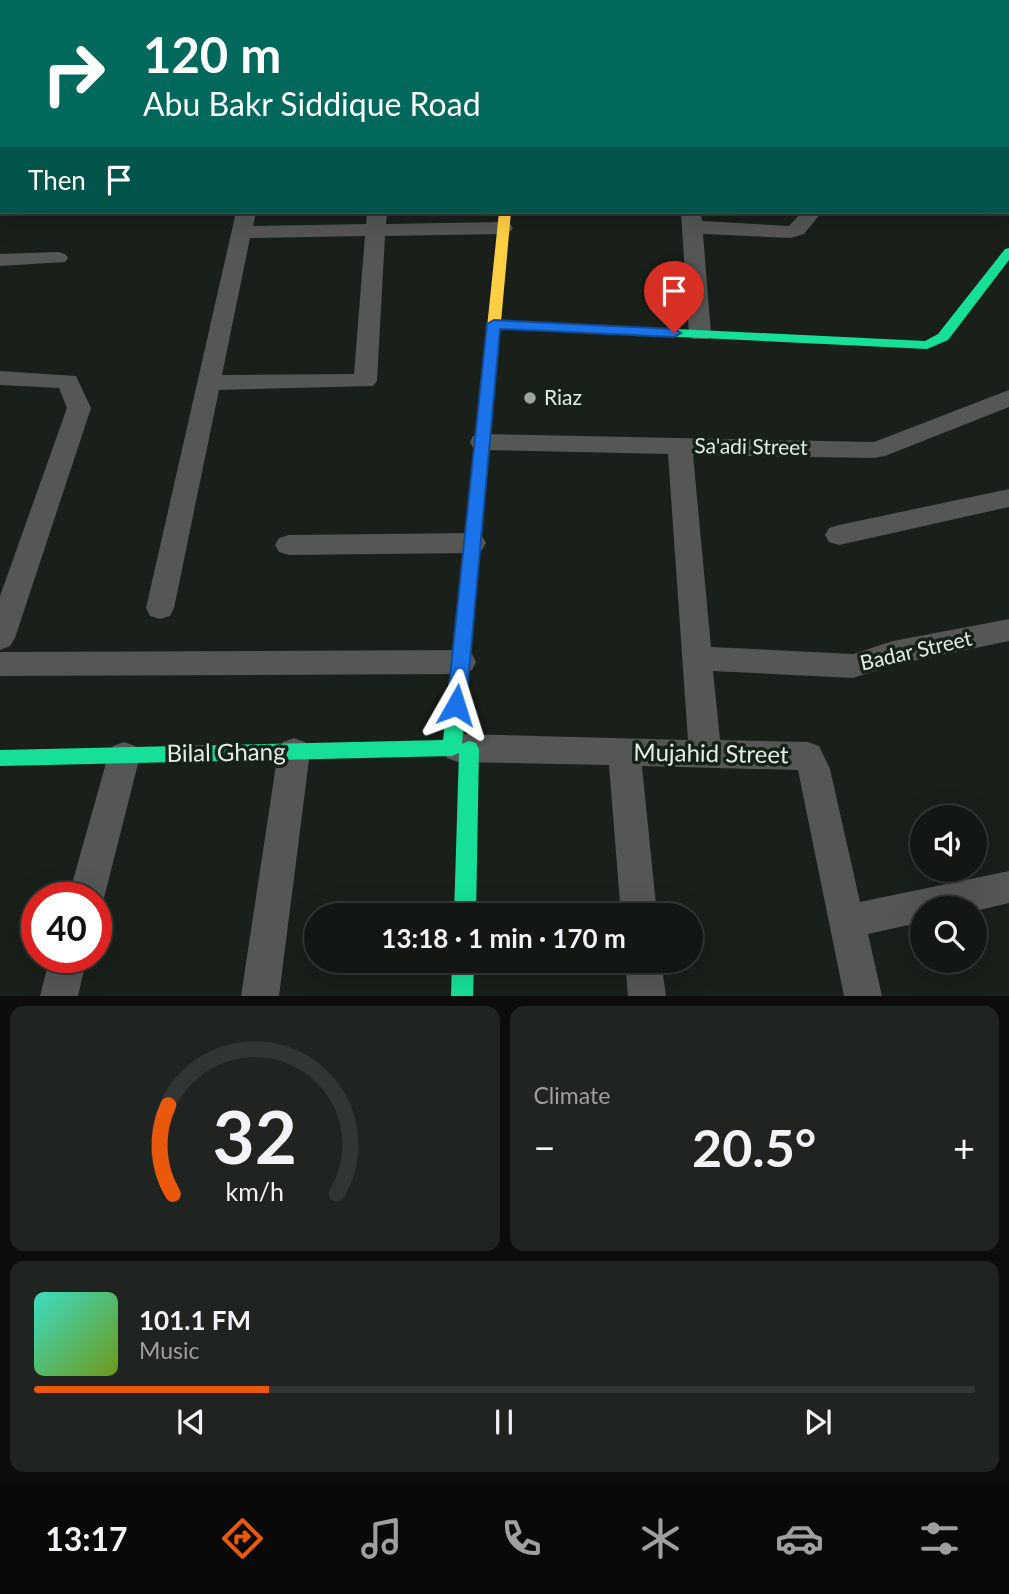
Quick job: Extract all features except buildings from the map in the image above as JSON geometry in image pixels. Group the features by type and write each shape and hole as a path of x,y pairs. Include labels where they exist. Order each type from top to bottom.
{"street":[{"path":"591,0 597,0"},
{"path":"700,334 691,219 791,232 797,230 810,214"},
{"path":"160,608 243,222 504,220 461,662 465,903"},
{"path":"210,383 365,381 377,221"},
{"path":"494,324 927,345 943,337 1009,252"},
{"path":"0,260 58,258"},
{"path":"0,378 68,381 79,408 0,638"},
{"name":"Sa'adi Street","path":"482,442 885,448 1009,398"},
{"path":"680,445 705,754"},
{"path":"839,535 1009,498"},
{"path":"289,545 472,543"},
{"name":"Badar Street","path":"697,658 853,666 893,653 1009,630"},
{"path":"0,664 461,662"},
{"name":"Mujahid Street","path":"461,748 808,756 814,769 863,996"},
{"name":"Bilal Ghang","path":"0,758 461,748"},
{"path":"260,996 294,752"},
{"path":"624,752 638,903"},
{"path":"90,882 124,756"},
{"path":"846,922 1009,887"},
{"path":"59,996 65,973"},
{"path":"463,973 463,996"},
{"path":"644,973 647,996"}],"traffic: fast":[{"path":"493,324 927,345 943,337 1009,252"},
{"path":"0,758 452,748 475,520"},
{"path":"465,903 469,749"},
{"path":"462,996 463,973"}],"traffic: slow":[{"path":"475,520 505,214"}],"place":[{"name":"Riaz","path":"530,398"}],"route":[{"path":"456,705 494,324 674,333"}]}
